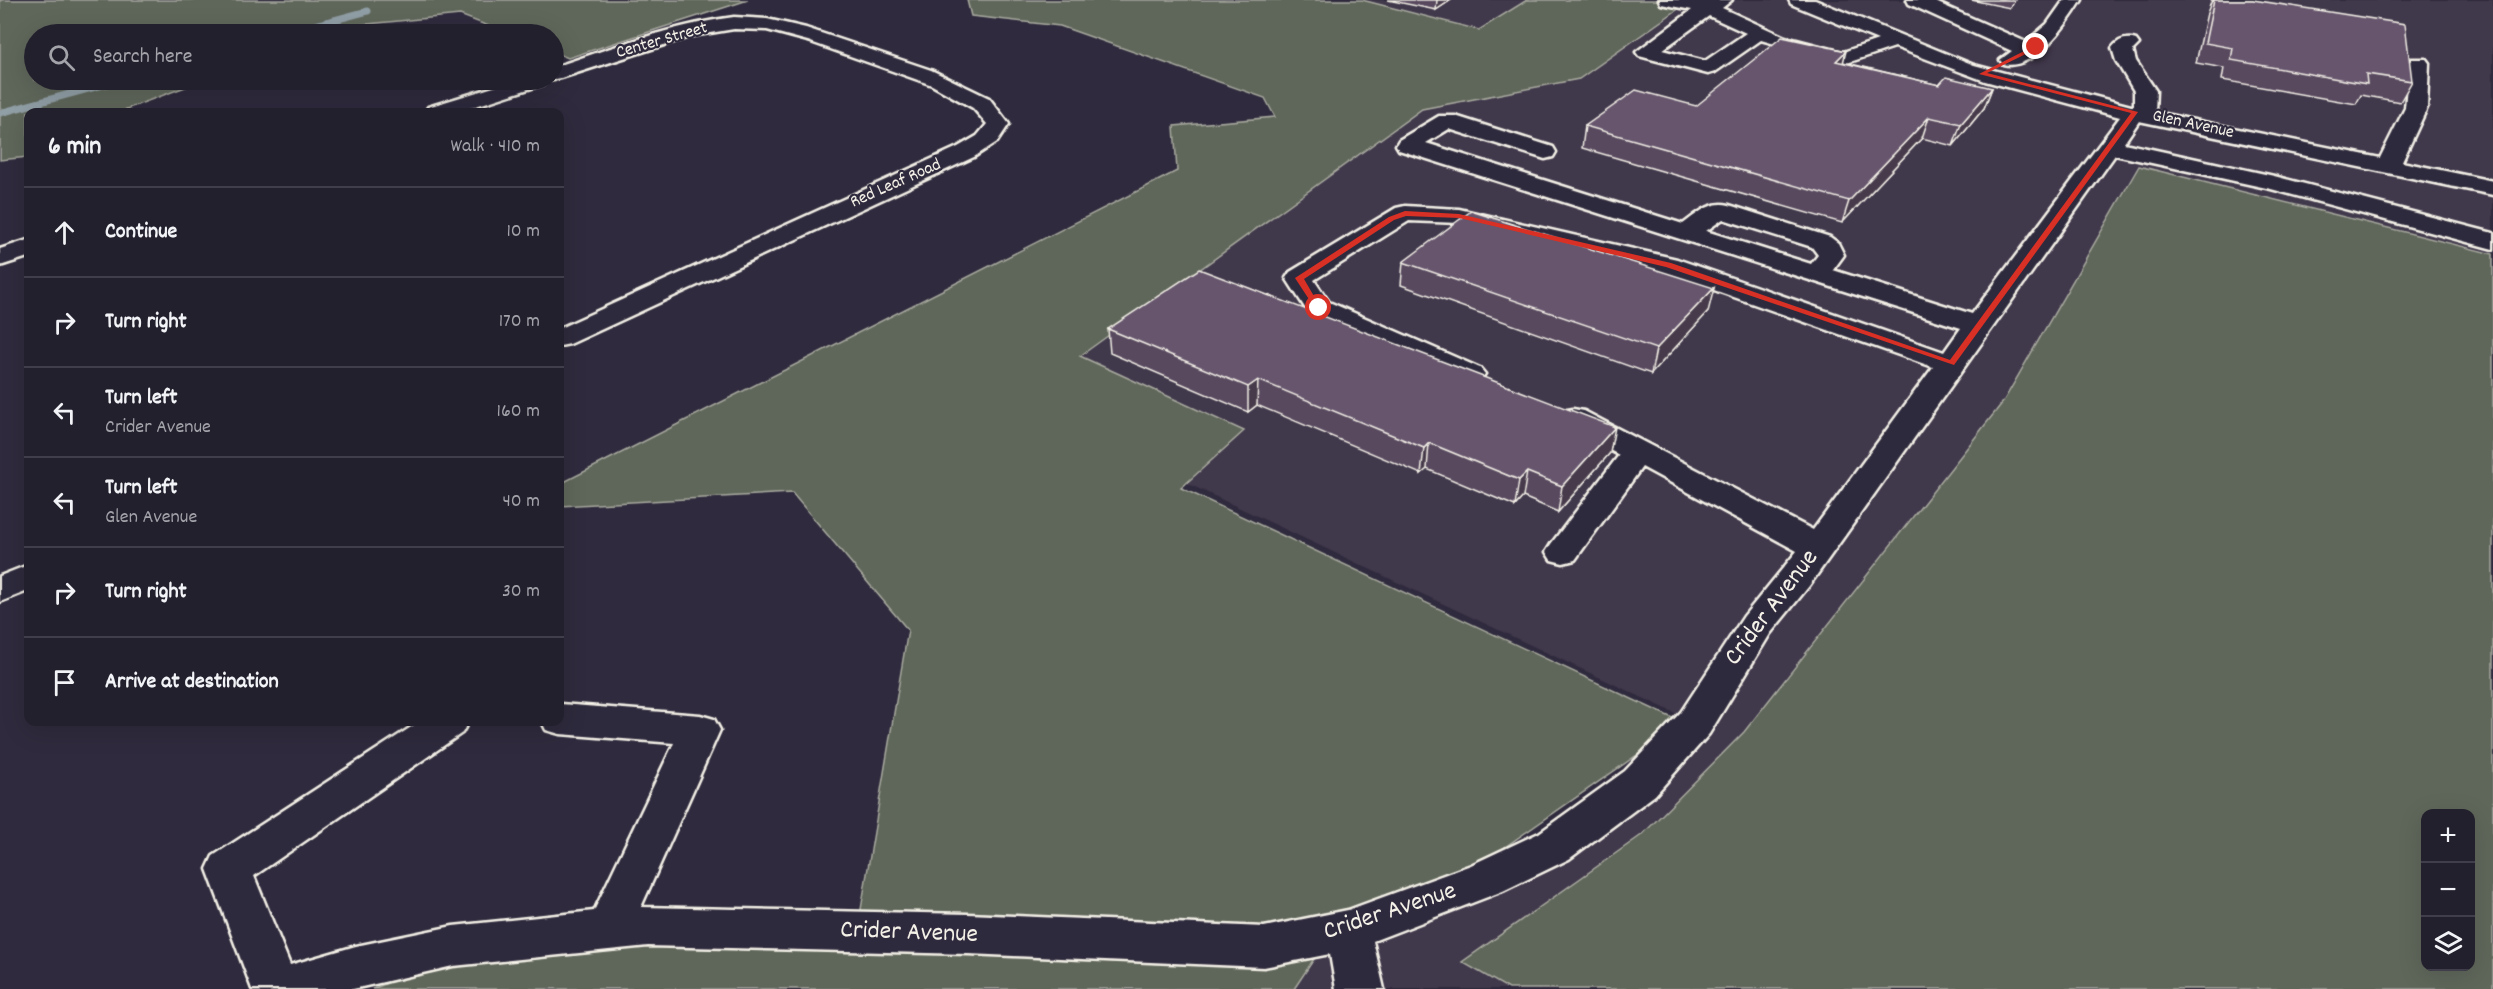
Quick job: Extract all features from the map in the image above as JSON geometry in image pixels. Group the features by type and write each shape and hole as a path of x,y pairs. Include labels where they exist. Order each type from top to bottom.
{"street":[{"path":"1668,0 1715,4 1779,41 1844,58 1894,41"},
{"name":"Glen Avenue","path":"1798,0 1894,41 1982,74 2140,113 2493,188"},
{"path":"1916,0 2029,51"},
{"path":"1982,74 2036,47 2061,21 2073,0"},
{"path":"1715,4 1646,52 1708,68 1760,32"},
{"name":"Center Street","path":"564,71 711,27 734,23 774,26"},
{"name":"Red Leaf Road","path":"564,336 942,164 984,142 994,133 998,124 993,113 980,102 938,81 793,30 774,26"},
{"path":"2129,44 2122,48 2126,61 2145,91 2140,113"},
{"path":"2388,166 2416,108 2419,63"},
{"path":"449,108 505,90"},
{"name":"Crider Avenue","path":"283,989 356,968 453,946 648,926 968,934 1264,947 1348,930 1487,878 1554,846 1640,783 1695,723 1756,625 1818,547 2109,147 2140,113"},
{"path":"1545,152 1447,122 1407,145 1818,272 1979,325"},
{"path":"2109,147 2221,170 2328,197 2429,227 2493,241"},
{"path":"1492,383 1319,308 1299,278 1405,213 1459,216 1668,265 1951,363"},
{"path":"0,258 24,249"},
{"path":"1544,406 1818,547"},
{"path":"1563,552 1637,452"},
{"path":"0,590 24,579"},
{"path":"564,719 700,730 608,930"},
{"path":"276,989 229,869 442,726"},
{"path":"1348,930 1359,989"}],"shaded area":[{"path":"0,0 748,0 568,58 564,56 564,24 483,24 460,15 368,24 24,24 24,90 177,90 129,108 24,108 24,157 0,160"},
{"path":"967,0 1362,0 1479,30 1527,0 1691,0 1579,79 1422,109 1080,356 1244,431 1181,488 1683,723 1423,904 1338,923 1294,989 372,989 498,941 854,951 908,630 792,493 564,506 564,482 1177,171 1174,126 1275,117 1265,98 1060,26 971,16"},
{"path":"1362,0 2493,0 2493,989 919,989 1487,878 1694,722 989,390 1524,41"},
{"path":"2139,166 2493,254 2493,989 1509,989 1462,962 1643,834 1744,732 2003,402"}],"building":[{"path":"2214,0 2253,0 2405,24 2412,81 2366,74 2367,84 2231,60 2233,48 2205,43"},
{"path":"1782,37 1846,51 1836,61 1939,85 1946,77 1992,88 1961,124 1929,117 1849,201 1585,126 1636,90 1696,106"},
{"path":"1471,211 1714,288 1656,349 1403,262"},
{"path":"1199,269 1615,427 1562,486 1527,472 1519,480 1429,443 1424,448 1258,380 1248,387 1108,329"}],"waterway":[{"path":"319,24 368,11"},
{"path":"0,113 84,90"}],"route":[{"path":"1319,308 1299,278 1405,213 1459,216 1668,265 1951,363 2135,112 2038,90 1982,74 2036,47"}]}
